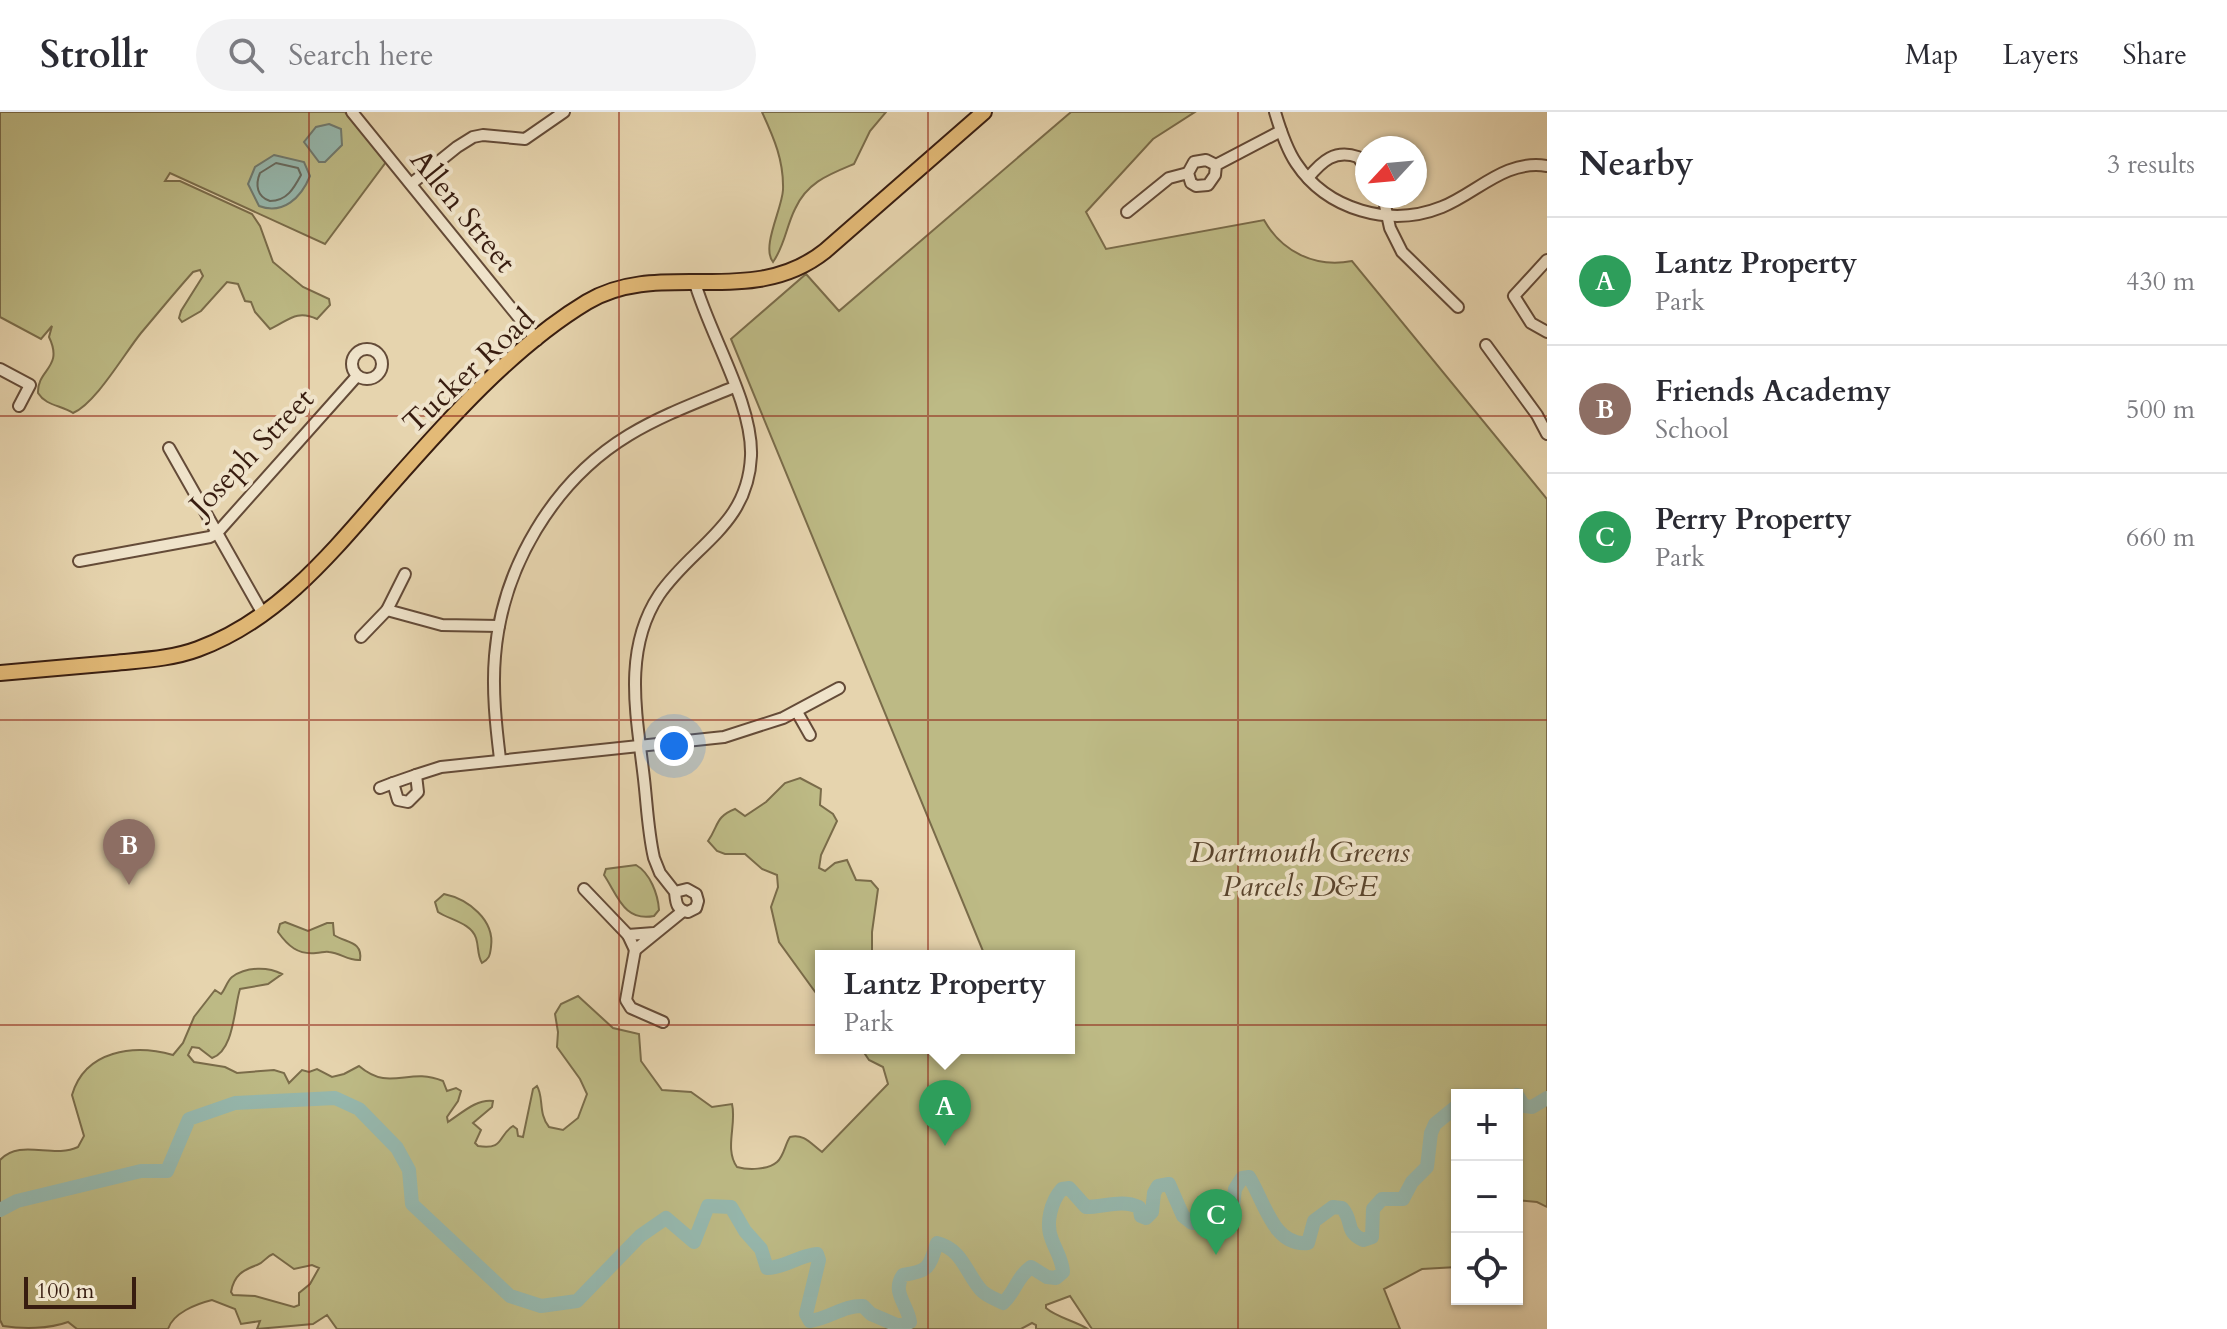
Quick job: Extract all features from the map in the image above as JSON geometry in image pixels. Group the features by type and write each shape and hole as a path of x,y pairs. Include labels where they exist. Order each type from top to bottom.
{"main road":[{"name":"Tucker Road","path":"0,673 178,655 208,646 263,614 315,571 463,406 579,307 607,293 647,285 770,279 803,266 825,251 984,112"}],"street":[{"name":"Allen Street","path":"352,112 537,340"},
{"path":"411,184 473,137 525,139 564,112"},
{"path":"1275,112 1293,158 1323,192 1344,205 1387,215 1410,215 1434,210 1507,171 1525,165 1547,166"},
{"path":"1216,165 1212,181 1203,186 1191,183 1190,167 1201,160 1216,165 1281,131"},
{"path":"1308,178 1321,163 1337,154 1355,157"},
{"path":"1127,212 1158,185 1188,173"},
{"path":"1386,208 1402,252 1458,307"},
{"path":"1547,260 1514,296 1531,323 1547,332"},
{"path":"675,892 688,889 697,896 696,908 690,912 683,911 676,905 675,892 654,858 639,746 635,663 643,626 667,584 731,519 741,501 751,460 750,435 743,408 695,283"},
{"path":"1486,345 1537,415 1547,434"},
{"path":"0,369 30,385 19,406"},
{"name":"Joseph Street","path":"79,561 158,548 217,533 357,376"},
{"path":"500,759 494,682 499,626 511,581 528,544 548,513 583,471 615,444 639,429 734,387"},
{"path":"169,448 263,614"},
{"path":"361,637 387,610 405,574"},
{"path":"387,610 442,625 499,626"},
{"path":"380,788 441,767 724,737 797,712 839,688"},
{"path":"797,712 810,735"},
{"path":"393,783 398,800 410,802 418,792 416,775"},
{"path":"584,889 628,935 635,950 626,1000 631,1008 663,1022"},
{"path":"635,950 683,911"},
{"path":"628,935 654,933"}],"green space":[{"path":"0,112 345,112 386,162 325,244 170,173 165,181 180,181 252,214 260,226 273,262 303,287 329,299 330,305 317,319 298,316 270,329 255,312 251,302 245,301 238,284 227,282 201,311 182,322 179,318 181,311 203,276 200,270 193,272 141,333 100,389 73,413 49,403 38,393 41,378 52,362 53,347 49,337 52,326 41,339 0,317"},
{"path":"762,112 886,112 870,131 854,164 820,180 806,192 792,216 773,262 769,247 782,198 783,179 777,150"},
{"name":"Dartmouth Greens Parcels D&E","path":"1071,112 1195,112 1153,139 1086,212 1106,249 1264,220 1280,241 1301,255 1325,262 1352,261 1547,499 1547,1207 1523,1201 1523,1089 1451,1089 1451,1267 1422,1269 1384,1289 1400,1329 1092,1329 1070,1296 1046,1305 1046,1308 1088,1329 1036,1329 1032,1323 1021,1329 337,1329 327,1315 313,1324 257,1329 260,1321 241,1324 235,1309 212,1300 180,1314 168,1329 77,1329 68,1322 36,1328 3,1326 0,1320 0,1160 17,1150 58,1151 78,1147 84,1136 72,1095 78,1080 88,1068 99,1060 127,1051 173,1055 183,1043 194,1017 215,990 221,994 230,979 251,969 282,974 268,984 240,989 225,1047 212,1058 199,1048 192,1047 188,1055 194,1062 225,1067 237,1073 274,1070 284,1073 289,1083 302,1070 309,1072 317,1069 332,1077 359,1066 381,1078 431,1077 443,1081 447,1091 456,1088 461,1091 447,1117 448,1122 475,1104 493,1101 492,1107 473,1123 481,1130 475,1143 487,1147 497,1144 513,1126 518,1136 523,1137 533,1089 537,1086 543,1117 549,1127 563,1130 578,1118 587,1094 557,1047 555,1014 561,1004 578,996 613,1028 639,1034 641,1061 662,1090 691,1092 712,1107 732,1104 731,1152 737,1167 747,1169 773,1165 781,1157 790,1137 804,1138 822,1152 888,1084 883,1067 869,1060 865,1054 1075,1054 1075,950 983,950 731,339 806,274 839,311","holes":["273,1254 294,1269 312,1265 319,1268 310,1284 299,1293 299,1305 294,1307 255,1296 233,1295 231,1292 240,1274"]},
{"path":"800,778 821,789 820,805 837,821 821,855 819,868 825,871 835,863 847,860 856,880 871,881 878,889 872,950 815,950 815,992 779,942 771,907 778,887 777,875 762,869 745,854 717,851 708,841 724,815 735,809 745,816 766,802 785,783"},
{"path":"636,865 645,873 655,891 659,910 654,916 644,917 629,911 604,875 606,869"},
{"path":"444,894 478,912 489,928 489,957 482,963 473,933 465,925 438,912 435,902"},
{"path":"285,922 308,931 333,923 334,935 353,943 359,949 360,960 327,952 299,951 278,932 280,924"}],"water":[{"path":"329,124 341,129 342,145 325,162 319,162 304,142 316,127"},
{"path":"274,155 304,162 310,176 302,191 290,203 268,208 259,206 248,184 255,167"}],"waterway":[{"path":"0,1210 17,1201 141,1171 167,1171 189,1119 235,1103 335,1098 359,1109 397,1148 409,1170 412,1204 510,1296 541,1306 577,1301 640,1236 666,1218 694,1242 708,1206 731,1207 745,1231 761,1249 767,1268 817,1254 819,1260 806,1314 810,1321 863,1306 871,1314 899,1326 910,1322 899,1293 900,1281 903,1275 919,1272 927,1266 937,1243 958,1256 983,1292 1003,1303 1031,1267 1047,1277 1056,1278 1063,1272 1050,1234 1049,1220 1052,1206 1062,1189 1069,1188 1086,1207 1120,1203 1133,1205 1139,1207 1141,1216 1146,1218 1152,1212 1158,1186 1169,1184 1183,1216 1192,1223 1210,1222 1228,1215 1233,1206 1235,1189 1242,1178 1249,1177 1271,1220 1286,1238 1308,1243 1314,1221 1333,1207 1342,1208 1357,1237 1363,1240 1372,1237 1373,1209 1382,1199 1403,1199 1412,1182 1427,1167 1435,1124 1451,1111"},
{"path":"1523,1104 1532,1107 1547,1098"}],"place":[{"name":"Friends Academy","path":"129,885"},
{"name":"Lantz Property","path":"945,1146"},
{"name":"Perry Property","path":"1216,1255"}]}
